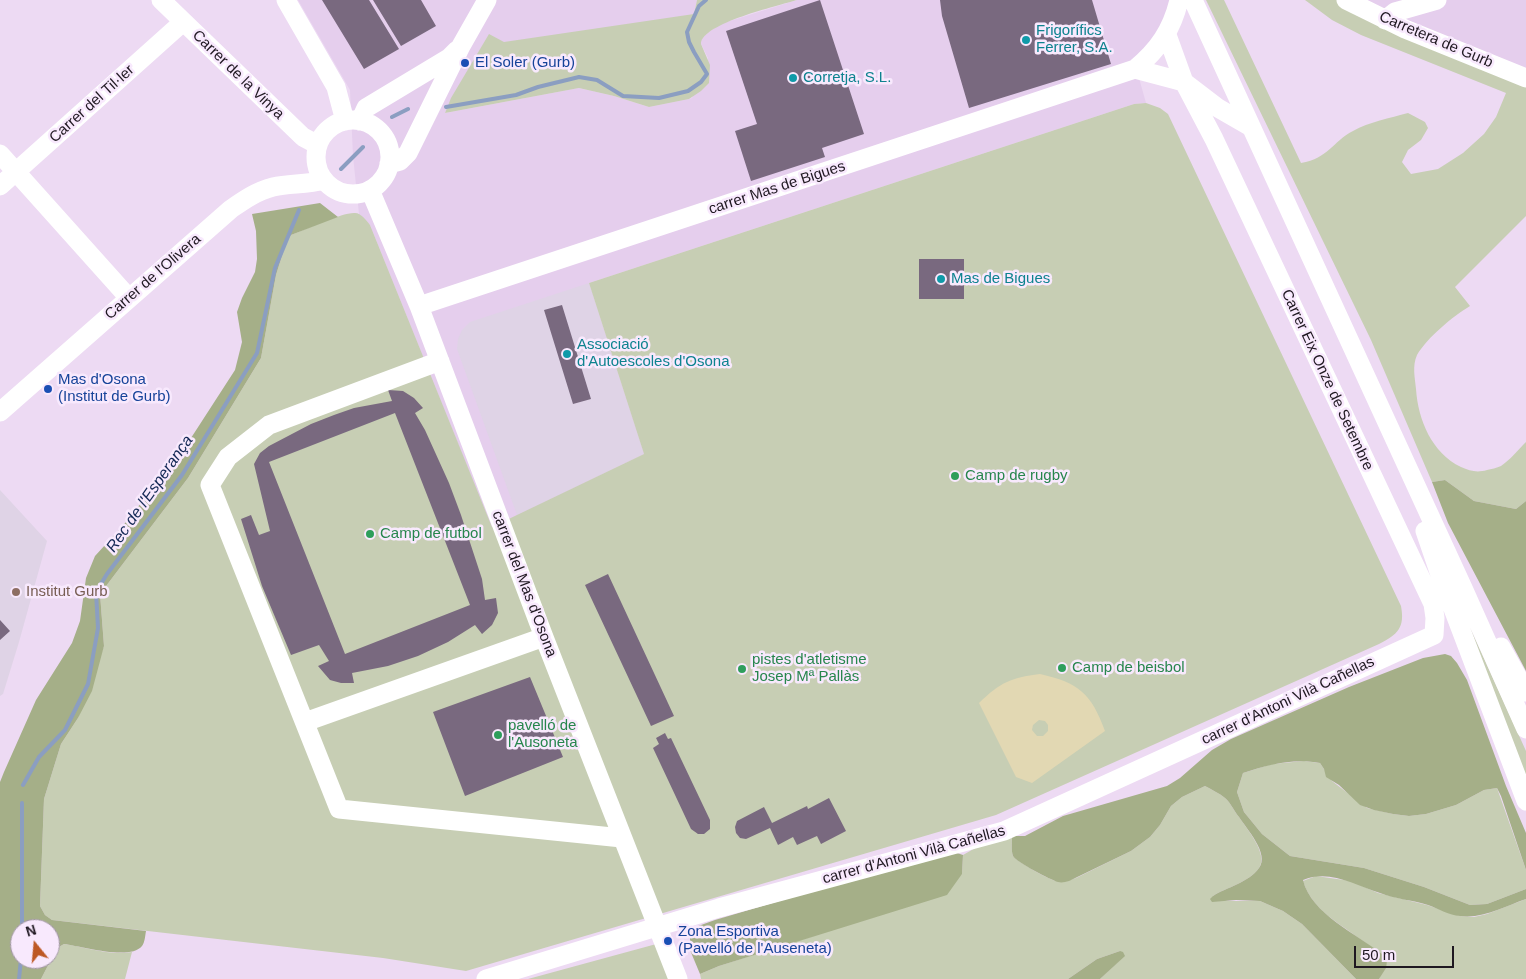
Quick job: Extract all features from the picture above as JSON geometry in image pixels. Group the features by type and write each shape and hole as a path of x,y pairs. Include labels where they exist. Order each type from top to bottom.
{"street":[{"name":"Carrer de la Vinya","path":"161,0 303,138 318,145"},
{"path":"286,0 336,87 353,121 372,126 382,134 389,152 389,164 384,176 370,190 356,194 345,193 336,190 324,180 316,163 318,145 326,132 332,127 353,121 366,108 449,58 462,46"},
{"path":"389,164 400,161 408,153 487,0"},
{"name":"carrer Mas de Bigues","path":"419,306 1135,69 1148,58 1167,35 1179,0"},
{"path":"1193,0 1526,729"},
{"name":"Carretera de Gurb","path":"1346,0 1385,20 1526,78"},
{"path":"1385,20 1395,12 1437,0"},
{"name":"Carrer del Til·ler","path":"0,186 183,22"},
{"name":"Carrer Eix Onze de Setembre","path":"1167,35 1184,82 1208,128 1433,604 1435,618 1434,635"},
{"path":"1135,69 1184,82 1218,108 1251,126"},
{"path":"1208,128 1209,117 1218,108"},
{"path":"0,154 129,298"},
{"name":"Carrer de l'Olivera","path":"0,412 231,208 255,193 273,187 310,184 324,180"},
{"name":"carrer del Mas d'Osona","path":"370,190 419,306 544,637 678,979"},
{"path":"440,361 269,425 228,457 210,485 339,809 622,838"},
{"path":"1399,451 1439,572 1526,801"},
{"path":"1463,588 1488,624 1526,692"},
{"name":"carrer d'Antoni Vilà Cañellas","path":"486,979 657,926 1004,831 1434,635"},
{"path":"305,722 544,637"}],"shaded area":[{"path":"298,0 697,0 694,14 595,76 452,98 445,113 579,88 649,107 689,99 692,98 708,58 701,44 705,35 720,24 797,0 1173,0 1165,25 1134,60 1146,103 1134,104 589,283 644,454 492,528 370,225 359,214 353,156 350,90"},
{"path":"1359,0 1526,0 1526,75"},
{"path":"589,283 644,454 517,515 457,349 458,339 462,330 470,322"},
{"name":"Institut Gurb","path":"0,490 47,541 19,642 3,694 0,696"}],"green space":[{"path":"697,0 797,0 742,16 714,29 705,36 701,44 710,65 709,83 689,99 649,107 579,88 445,113 451,98 489,34 504,42 694,14"},
{"path":"1206,0 1224,0 1301,163 1324,154 1346,135 1359,128 1380,120 1408,113 1425,122 1428,128 1421,140 1408,150 1402,162 1411,174 1438,169 1463,153 1484,134 1496,117 1506,93 1361,35 1332,20 1305,0 1359,0 1526,75 1526,216 1455,287 1470,306 1427,341 1415,359 1414,368 1417,401 1423,424 1435,444 1451,461 1467,470 1480,471 1494,468 1504,464 1526,442 1526,501 1516,509 1474,501 1445,480 1432,482 1371,340"},
{"path":"1146,103 1160,108 1168,114 1401,606 1401,625 1391,637 996,815 466,971 383,958 60,921 60,919 51,919 45,915 40,906 44,799 61,744 78,718 104,646 100,594 188,478 261,358 276,275 286,243 291,235 349,213 359,214 370,225 492,527 644,454 589,283 1134,104"},
{"path":"320,203 338,217 291,235 286,243 276,275 261,358 188,478 100,594 104,646 92,691 78,718 61,744 44,799 40,906 45,915 51,919 10,919 10,969 46,969 41,979 0,979 0,782 36,700 72,643 80,621 86,578 95,556 127,521 191,438 235,370 242,342 237,312 255,272 257,259 256,231 252,214"},
{"path":"1445,480 1474,501 1516,509 1526,501 1526,671 1448,523 1432,482"},
{"path":"1448,579 1526,751 1526,782"},
{"path":"1445,654 1451,656 1457,663 1467,680 1506,786 1526,833 1526,870 1497,788 1484,790 1456,805 1426,814 1409,816 1393,814 1360,805 1339,785 1326,777 1320,763 1300,761 1271,765 1243,773 1237,792 1244,812 1262,834 1290,856 1364,868 1424,887 1470,905 1487,904 1526,889 1526,899 1486,914 1460,916 1428,905 1386,895 1342,879 1323,876 1303,880 1315,903 1325,913 1382,954 1387,961 1386,968 1379,979 1356,979 1302,924 1283,911 1260,901 1212,902 1210,899 1213,896 1243,881 1254,873 1262,862 1262,856 1256,841 1229,802 1205,786 1182,797 1171,806 1160,825 1150,837 1131,851 1069,881 1054,881 1013,856 1012,836 1025,836 1063,816 1167,786 1180,778 1212,750 1231,739 1349,687 1423,658"},
{"path":"1304,761 1320,763 1332,781 1367,808 1393,814 1409,816 1426,814 1456,805 1484,790 1497,788 1526,870 1526,889 1487,904 1470,905 1424,887 1364,868 1290,856 1262,834 1244,812 1237,792 1243,773 1272,764"},
{"path":"1205,786 1229,802 1255,841 1261,856 1259,868 1254,873 1243,881 1213,896 1227,901 1260,901 1283,911 1302,924 1356,979 1100,979 1120,960 1120,951 1097,959 1068,979 701,979 700,974 719,966 832,930 962,874 963,855 977,847 1012,836 1013,856 1020,862 1054,880 1064,881 1076,878 1131,851 1150,837 1160,825 1171,806 1182,797"},
{"path":"954,852 963,855 962,874 947,895 719,966 700,974 690,950 690,929 942,853"},
{"path":"1316,876 1351,881 1378,893 1427,905 1460,916 1474,917 1487,914 1526,899 1526,979 1379,979 1387,961 1327,915 1313,900 1303,881"},
{"path":"60,921 146,931 142,946 127,952 105,951 64,944 60,946"},
{"path":"660,943 674,979 528,979"},
{"path":"64,944 115,953 132,952 125,979 41,979 46,969 60,969 60,946"},
{"path":"1120,951 1125,956 1100,979 1068,979 1097,959"}],"sand":[{"path":"1040,674 1065,681 1074,686 1089,699 1105,731 1032,783 1016,777 979,703 1006,682","holes":["1039,720 1045,721 1048,725 1048,731 1043,736 1037,736 1032,730 1033,725"]}],"building":[{"path":"322,0 369,0 399,49 364,69"},
{"path":"373,0 421,0 436,26 401,46"},
{"name":"Corretja, S.L.","path":"820,0 864,134 822,148 825,157 751,181 735,131 757,124 726,31"},
{"name":"Frigorífics Ferrer, S.A.","path":"940,0 1092,0 1111,64 969,108 942,16"},
{"name":"Mas de Bigues","path":"919,259 964,259 964,299 919,299"},
{"name":"Associació d'Autoescoles d'Osona","path":"562,305 591,399 573,404 544,310"},
{"name":"Camp de futbol","path":"388,390 403,391 414,398 423,408 415,413 425,430 449,483 461,515 482,579 485,600 496,598 498,613 492,625 482,634 475,625 448,642 418,656 388,666 352,673 354,683 341,683 330,680 318,666 329,661 319,645 291,655 262,586 241,519 251,515 259,535 270,531 254,464 260,453 269,446 311,424 354,408 392,401","holes":["395,413 470,605 345,654 269,462"]},
{"path":"608,574 674,716 651,726 585,585"},
{"path":"0,620 10,631 0,640"},
{"name":"pavelló de l'Ausoneta","path":"530,677 563,757 465,796 433,712"},
{"path":"665,733 668,739 671,738 710,820 710,829 704,834 698,834 691,829 653,748 659,744 656,738"},
{"path":"829,798 846,831 821,844 817,836 797,845 793,837 778,845 770,828 746,839 740,838 736,833 737,821 764,807 772,823 807,806 808,809"}],"waterway":[{"name":"Rec de l'Esperança","path":"446,107 516,95 538,87 579,77 597,80 623,96 659,98 688,91 701,82 707,74 689,42 687,32 699,6 706,0"},
{"path":"392,117 408,109"},
{"path":"341,169 363,147"},
{"name":"Rec de l'Esperança","path":"23,785 39,757 65,730 88,684 98,628 96,592 107,574 182,475 257,353 275,268 299,210"},
{"name":"Rec de l'Esperança","path":"22,803 22,919"},
{"name":"Rec de l'Esperança","path":"19,979 20,969"}],"place":[{"name":"Frigorífics Ferrer, S.A.","path":"1026,40"},
{"name":"El Soler (Gurb)","path":"465,63"},
{"name":"Corretja, S.L.","path":"793,78"},
{"name":"Mas de Bigues","path":"941,279"},
{"name":"Associació d'Autoescoles d'Osona","path":"567,354"},
{"name":"Mas d'Osona (Institut de Gurb)","path":"48,389"},
{"name":"Camp de rugby","path":"955,476"},
{"name":"Camp de futbol","path":"370,534"},
{"name":"Institut Gurb","path":"16,592"},
{"name":"Camp de beisbol","path":"1062,668"},
{"name":"pistes d'atletisme Josep Mª Pallàs","path":"742,669"},
{"name":"pavelló de l'Ausoneta","path":"498,735"},
{"name":"Zona Esportiva (Pavelló de l'Auseneta)","path":"668,941"}]}
